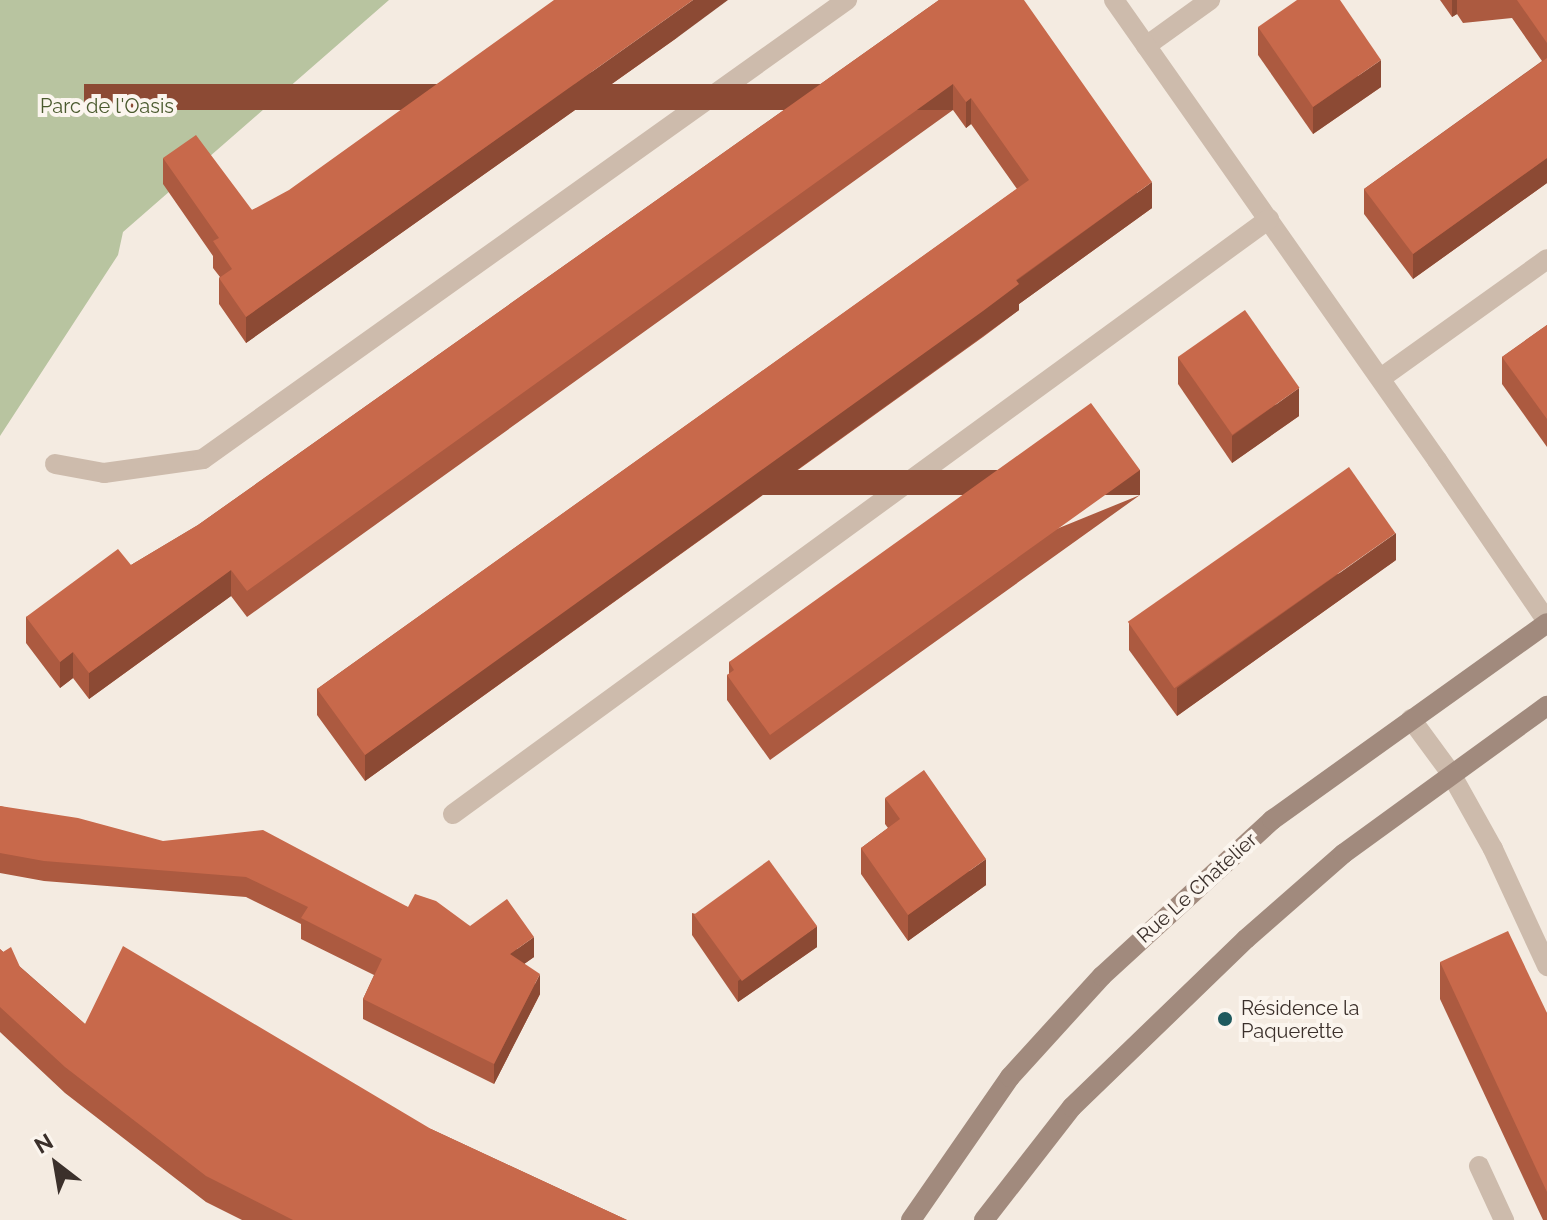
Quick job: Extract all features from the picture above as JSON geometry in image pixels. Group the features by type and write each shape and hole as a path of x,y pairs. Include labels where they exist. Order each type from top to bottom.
{"main road":[{"name":"Rue Le Chatelier","path":"911,1220 1010,1077 1102,976 1272,820 1547,622"},
{"path":"984,1220 1072,1107 1246,939 1343,854 1450,772 1547,706"}],"street":[{"path":"55,464 104,473 203,459 847,0"},
{"path":"1114,0 1381,378 1547,622"},
{"path":"1146,46 1210,0"},
{"path":"453,814 1269,219"},
{"path":"1381,378 1547,259"},
{"path":"1411,719 1450,772 1493,849 1547,966"},
{"path":"1479,1166 1504,1220"}],"green space":[{"name":"Parc de l'Oasis","path":"0,0 389,0 123,232 118,255 0,436"}],"building":[{"path":"554,0 693,0 246,317 219,278 232,269 213,241 219,238 163,158 196,135 252,210 289,190"},
{"path":"939,0 1024,0 1152,182 1016,280 1019,284 983,311 365,755 317,689 1029,180 971,98 966,102 953,84 247,591 231,570 89,673 73,652 60,662 26,617 118,549 131,565 198,525"},
{"path":"1297,0 1340,0 1381,60 1313,107 1258,27"},
{"path":"1517,0 1547,0 1547,43"},
{"path":"1547,58 1547,158 1413,254 1364,189"},
{"path":"1245,310 1299,388 1232,435 1178,357"},
{"path":"1547,325 1547,419 1502,357"},
{"path":"1091,403 1140,470 770,735 727,675 734,670 729,662"},
{"path":"1349,467 1395,533 1174,688 1128,622"},
{"path":"924,770 986,859 908,915 861,848 900,819 885,798"},
{"path":"0,806 78,818 163,841 263,830 408,907 415,894 436,901 470,926 507,899 534,937 510,954 540,974 494,1064 363,999 382,959 301,918 308,907 246,877 44,861 0,853"},
{"path":"769,860 817,926 742,981 694,915"},
{"path":"1508,931 1547,1013 1547,1192 1440,962"},
{"path":"123,946 431,1129 627,1220 293,1220 206,1176 65,1067 0,1007 0,949 3,952 11,947 20,967 85,1024"}],"place":[{"name":"Résidence la Paquerette","path":"1225,1019"}]}
